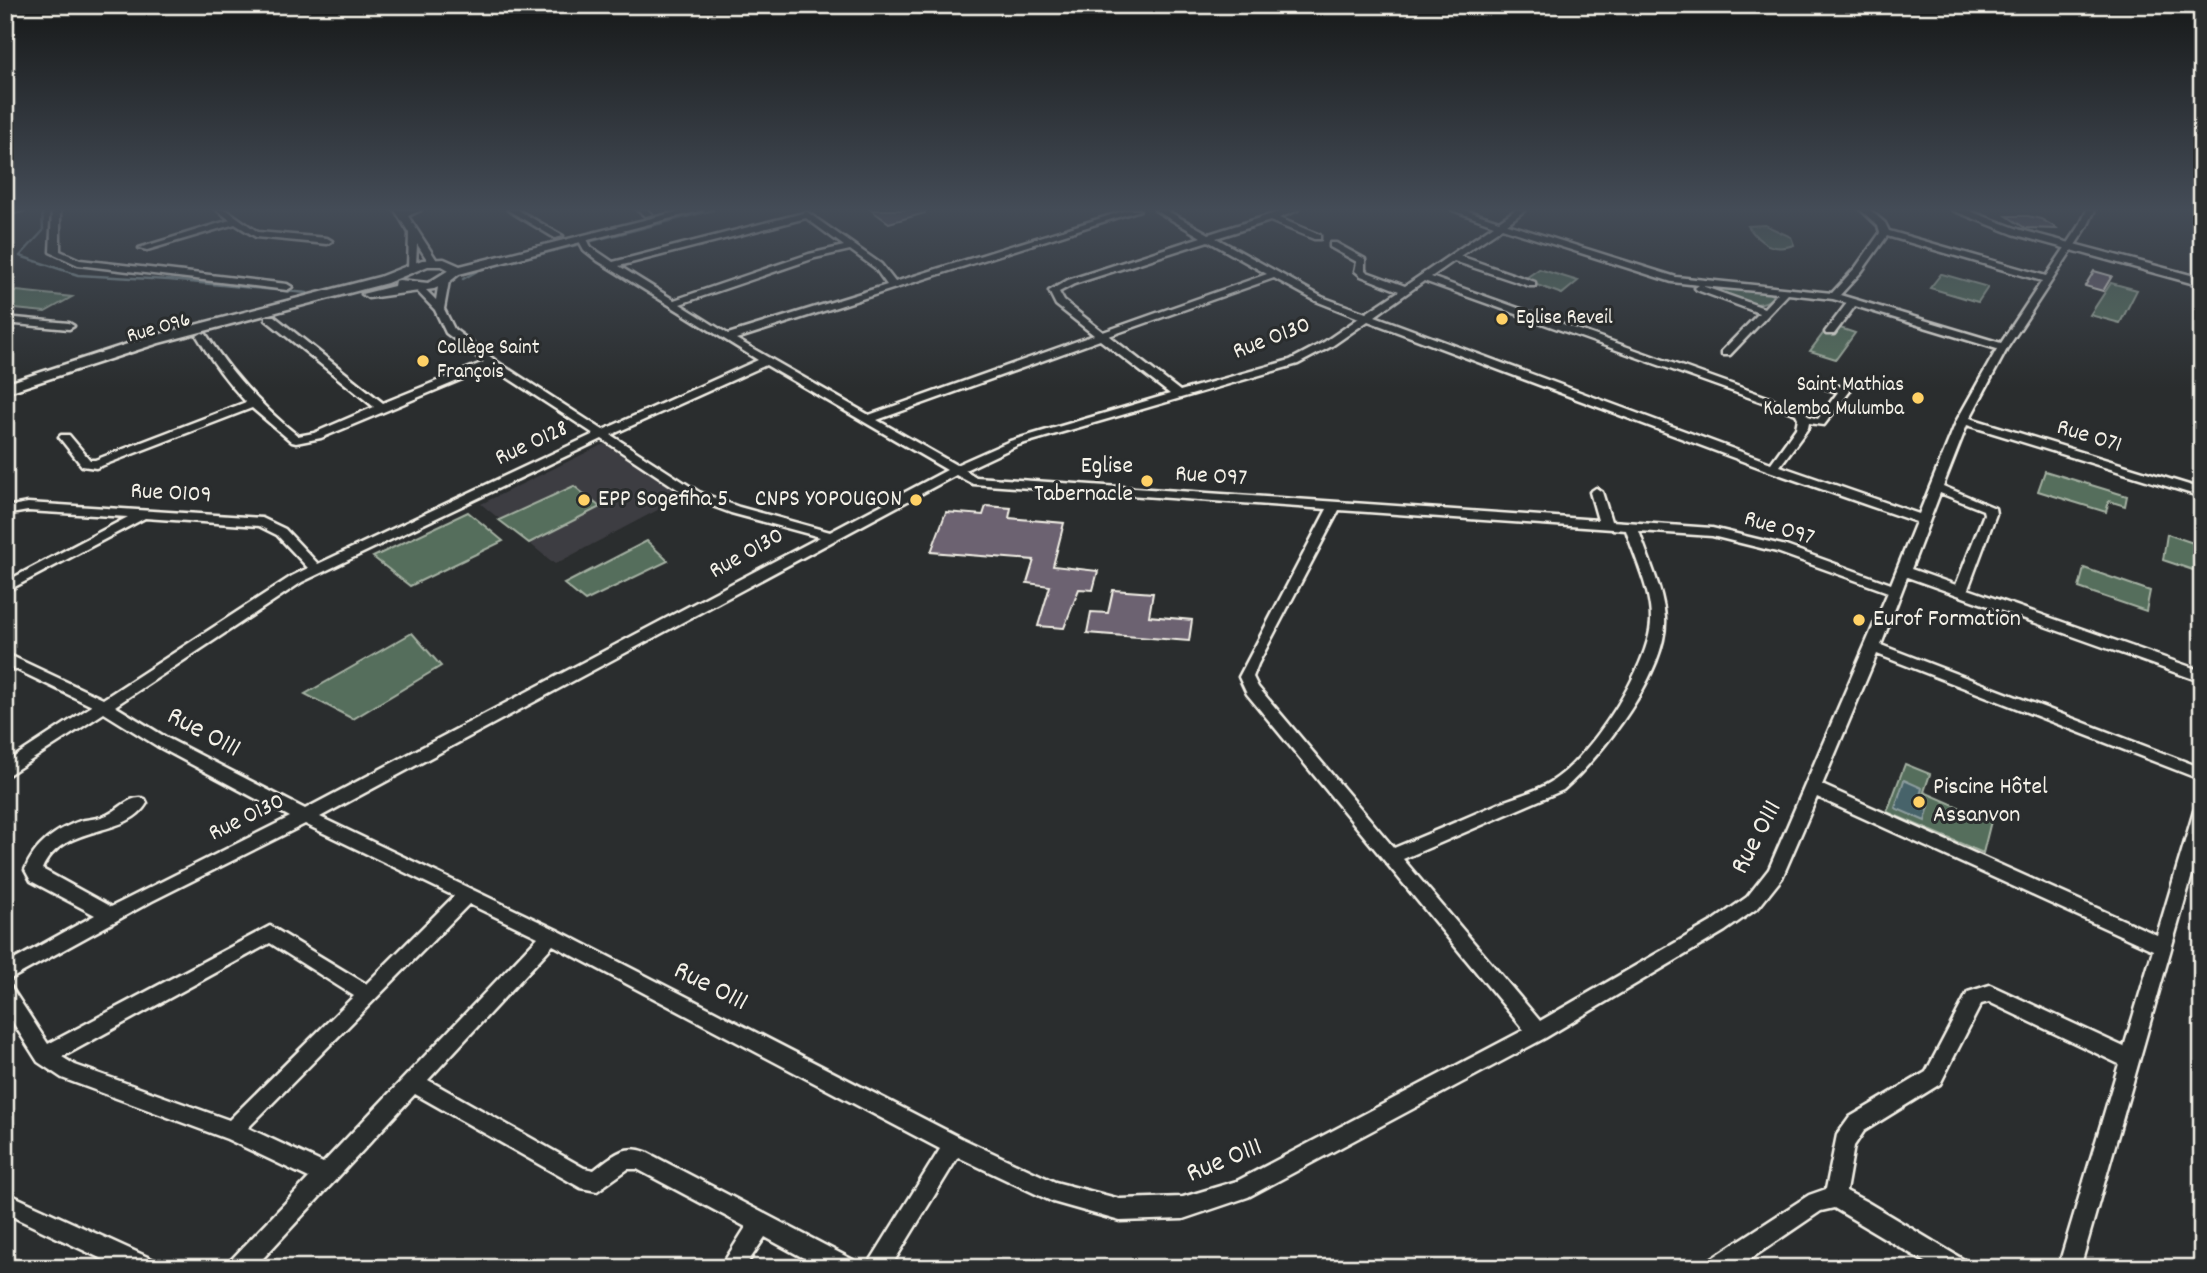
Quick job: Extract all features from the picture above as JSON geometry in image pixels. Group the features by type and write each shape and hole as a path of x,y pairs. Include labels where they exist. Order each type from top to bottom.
{"main road":[{"path":"406,269 397,276 398,284 413,287"},
{"path":"444,281 455,271 461,269"},
{"path":"2155,269 2202,282"},
{"name":"Rue O96","path":"5,389 154,340 397,276"},
{"name":"Rue O96","path":"5,400 202,336 270,318 444,281"}],"street":[{"path":"126,269 287,286"},
{"name":"Rue O97","path":"621,269 727,338 965,477 982,481 1334,507 1712,532 1744,538 1896,590"},
{"path":"673,304 773,269"},
{"path":"880,269 892,286"},
{"path":"727,338 945,269"},
{"path":"1113,269 1055,289 1053,293 1060,303 1100,336 1179,396"},
{"path":"1262,269 1320,299 1367,317 1773,468 1924,520"},
{"path":"1360,269 1364,274 1406,290"},
{"name":"Rue O130","path":"5,974 110,915 305,817 956,470 1014,443 1294,362 1314,353 1436,269"},
{"path":"1489,269 1532,284"},
{"path":"1642,269 1765,312"},
{"path":"1834,296 1859,269"},
{"path":"2013,269 2047,279"},
{"name":"Rue O111","path":"5,658 102,705 162,742 305,817 551,934 954,1144 1053,1192 1120,1210 1183,1208 1241,1190 1538,1031 1719,926 1753,902 1776,873 1873,647 1964,420 2003,347 2053,269"},
{"path":"868,419 1272,275"},
{"path":"1424,278 1785,405 1800,412 1804,418 1820,424 1845,391 1821,384"},
{"path":"1675,280 1834,296 2003,347"},
{"path":"439,309 444,281"},
{"path":"413,287 439,309 450,331 492,363 695,495 716,504 831,536"},
{"path":"1726,354 1786,291"},
{"path":"1830,332 1853,302"},
{"path":"270,318 383,408"},
{"path":"5,320 69,326"},
{"path":"202,336 217,361 251,404 296,440 317,436 492,363"},
{"name":"Rue O128","path":"5,771 102,705 316,569 768,360"},
{"path":"65,437 86,464 93,464 251,404"},
{"path":"1773,468 1802,428 1804,418"},
{"name":"Rue O71","path":"1964,420 2202,493"},
{"path":"1938,488 1977,501 1989,508 1990,514 1961,589"},
{"path":"1596,492 1606,524"},
{"name":"Rue O109","path":"5,511 28,507 262,522 281,532 316,569"},
{"path":"1334,507 1246,677 1252,690 1538,1031"},
{"path":"5,588 142,515"},
{"path":"1393,856 1557,786 1568,779 1603,739 1649,662 1658,639 1658,618 1631,526"},
{"path":"1904,571 1961,589 2202,677"},
{"path":"1873,647 2202,774"},
{"path":"1813,788 2162,946"},
{"path":"110,915 37,876 33,870 35,862 54,844 80,828 107,823 139,803"},
{"path":"2069,1268 2202,811"},
{"path":"232,1131 467,894"},
{"path":"46,1056 270,934 366,995"},
{"path":"239,1268 551,934"},
{"path":"5,993 46,1056 85,1080 232,1131 327,1176"},
{"path":"1835,1197 1844,1142 1857,1124 1933,1078 1975,998 1990,993 2129,1059"},
{"path":"414,1083 581,1178 597,1181 625,1159 639,1159 845,1268"},
{"path":"877,1268 954,1144"},
{"path":"1717,1268 1816,1202 1835,1197 1860,1209 1956,1268"},
{"path":"5,1202 146,1268"},
{"path":"732,1268 762,1223"}],"shaded area":[{"name":"EPP Sogefiha 5","path":"604,444 686,495 555,564 481,504"}],"green space":[{"path":"1540,269 1578,281 1562,294 1523,280"},
{"path":"1941,274 1988,287 1978,302 1930,288"},
{"path":"2111,283 2137,290 2120,323 2090,315"},
{"path":"1725,287 1768,292 1774,297 1762,303 1749,304 1723,295 1720,289"},
{"path":"17,291 72,297 45,312 5,308 5,298"},
{"path":"1837,327 1855,333 1836,359 1810,351 1825,331 1832,333"},
{"path":"2045,471 2127,496 2125,506 2109,501 2106,512 2038,491"},
{"path":"574,486 600,507 529,543 499,520"},
{"path":"468,512 503,541 410,586 373,557"},
{"path":"2167,534 2202,546 2202,573 2163,560"},
{"path":"647,541 668,561 585,601 564,584"},
{"path":"2084,568 2150,591 2146,611 2079,588"},
{"path":"412,633 441,666 353,719 305,694"},
{"name":"Piscine Hôtel Assanvon","path":"1905,764 1930,774 1924,792 1991,821 1983,853 1887,812"}],"water":[{"name":"Piscine Hôtel Assanvon","path":"1904,780 1922,788 1919,801 1929,806 1925,821 1895,808"}],"building":[{"path":"2094,271 2112,276 2103,291 2085,286"},
{"path":"986,506 1011,508 1009,518 1064,523 1053,566 1098,571 1093,590 1079,589 1064,628 1038,626 1050,586 1027,583 1034,560 931,552 946,512 983,515"},
{"path":"1113,590 1153,593 1149,616 1192,620 1189,641 1087,633 1091,612 1108,613"}],"waterway":[{"path":"61,269 78,275 169,280 307,293"},
{"path":"463,279 481,269"}],"place":[{"name":"Eglise Reveil","path":"1502,319"},
{"name":"Collège Saint François","path":"423,361"},
{"name":"Saint Mathias Kalemba Mulumba","path":"1918,398"},
{"name":"Eglise Tabernacle","path":"1147,481"},
{"name":"EPP Sogefiha 5","path":"584,500"},
{"name":"CNPS YOPOUGON","path":"916,500"},
{"name":"Eurof Formation","path":"1859,620"},
{"name":"Piscine Hôtel Assanvon","path":"1919,802"}]}
